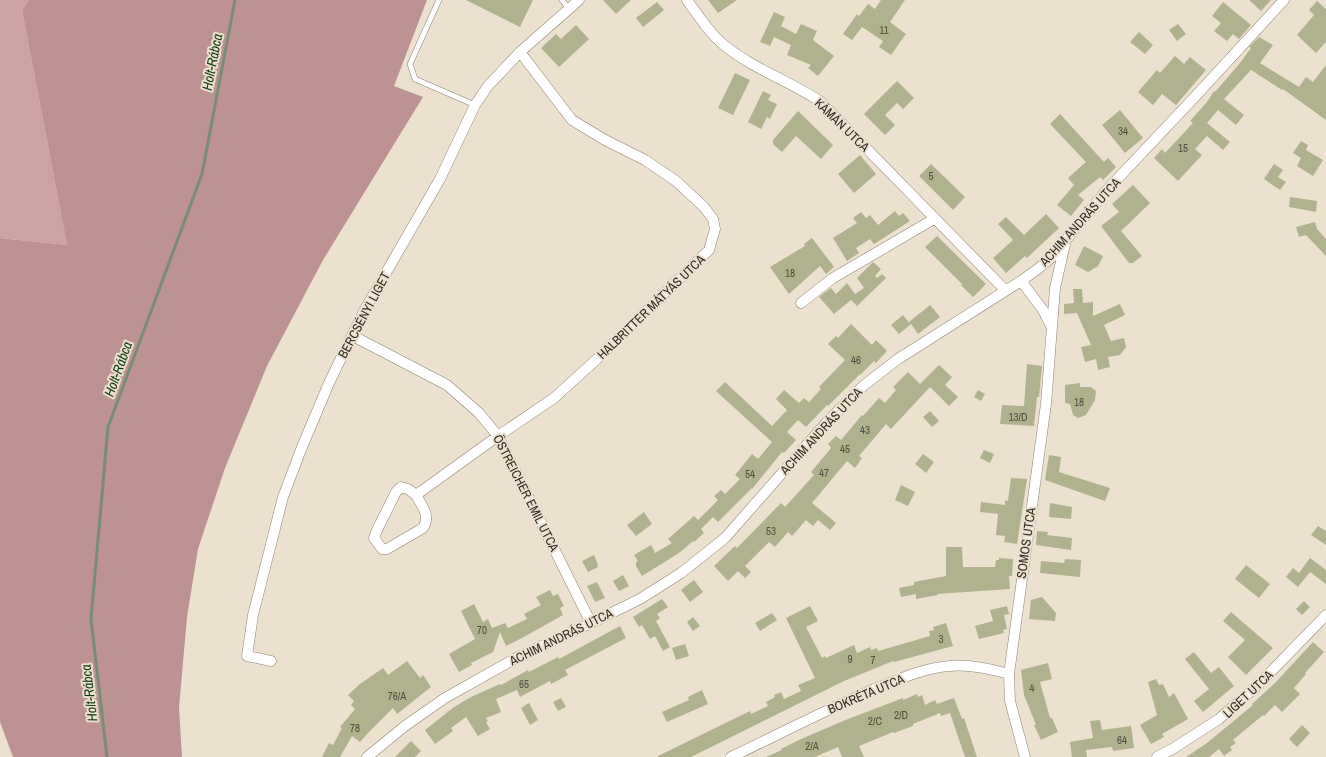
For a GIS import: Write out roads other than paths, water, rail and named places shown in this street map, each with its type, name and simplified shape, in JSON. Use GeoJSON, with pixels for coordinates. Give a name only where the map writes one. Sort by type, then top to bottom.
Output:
{"type":"FeatureCollection","features":[{"type":"Feature","properties":{"kind":"street","name":"BERCSÉNYI LIGET"},"geometry":{"type":"LineString","coordinates":[[271,661],[247,656],[253,615],[283,497],[329,383],[364,311],[440,179],[475,105],[488,86],[520,52],[579,0]]}},
{"type":"Feature","properties":{"kind":"street","name":"KÁMÁN UTCA"},"geometry":{"type":"LineString","coordinates":[[687,0],[723,45],[749,63],[806,92],[821,102],[1005,290]]}},
{"type":"Feature","properties":{"kind":"street","name":"ACHIM ANDRÁS UTCA"},"geometry":{"type":"LineString","coordinates":[[367,757],[405,726],[445,698],[518,657],[640,599],[681,573],[725,538],[826,423],[863,386],[898,359],[1021,281],[1044,264],[1065,242],[1106,191],[1284,0]]}},
{"type":"Feature","properties":{"kind":"street","name":"HALBRITTER MÁTYÁS UTCA"},"geometry":{"type":"LineString","coordinates":[[416,495],[554,398],[597,360],[709,250],[715,229],[712,219],[704,207],[676,181],[645,160],[605,140],[572,120],[520,52]]}},
{"type":"Feature","properties":{"kind":"street"},"geometry":{"type":"LineString","coordinates":[[801,303],[833,278],[934,219]]}},
{"type":"Feature","properties":{"kind":"street","name":"SOMOS UTCA"},"geometry":{"type":"LineString","coordinates":[[1025,757],[1010,701],[1009,674],[1046,404],[1055,288],[1065,242]]}},
{"type":"Feature","properties":{"kind":"street"},"geometry":{"type":"LineString","coordinates":[[1021,281],[1043,310],[1052,327]]}},
{"type":"Feature","properties":{"kind":"street","name":"ÖSTREICHER EMIL UTCA"},"geometry":{"type":"LineString","coordinates":[[352,336],[447,385],[479,413],[498,436],[592,623]]}},
{"type":"Feature","properties":{"kind":"street"},"geometry":{"type":"LineString","coordinates":[[401,487],[408,489],[416,495],[426,513],[426,522],[423,528],[382,549],[374,538],[396,492],[401,487]]}},
{"type":"Feature","properties":{"kind":"street","name":"LIGET UTCA"},"geometry":{"type":"LineString","coordinates":[[1157,757],[1174,748],[1219,719],[1323,626],[1326,615]]}},
{"type":"Feature","properties":{"kind":"street","name":"BOKRÉTA UTCA"},"geometry":{"type":"LineString","coordinates":[[731,757],[856,697],[895,680],[932,668],[965,666],[986,668],[1009,674]]}},
{"type":"Feature","properties":{"kind":"lane"},"geometry":{"type":"LineString","coordinates":[[439,0],[410,64],[415,79],[475,105]]}},
{"type":"Feature","properties":{"kind":"lane"},"geometry":{"type":"LineString","coordinates":[[562,0],[568,9]]}},
{"type":"Feature","properties":{"kind":"waterway","name":"Holt-Rábca"},"geometry":{"type":"LineString","coordinates":[[107,757],[91,619],[108,427],[202,174],[235,0]]}}]}
